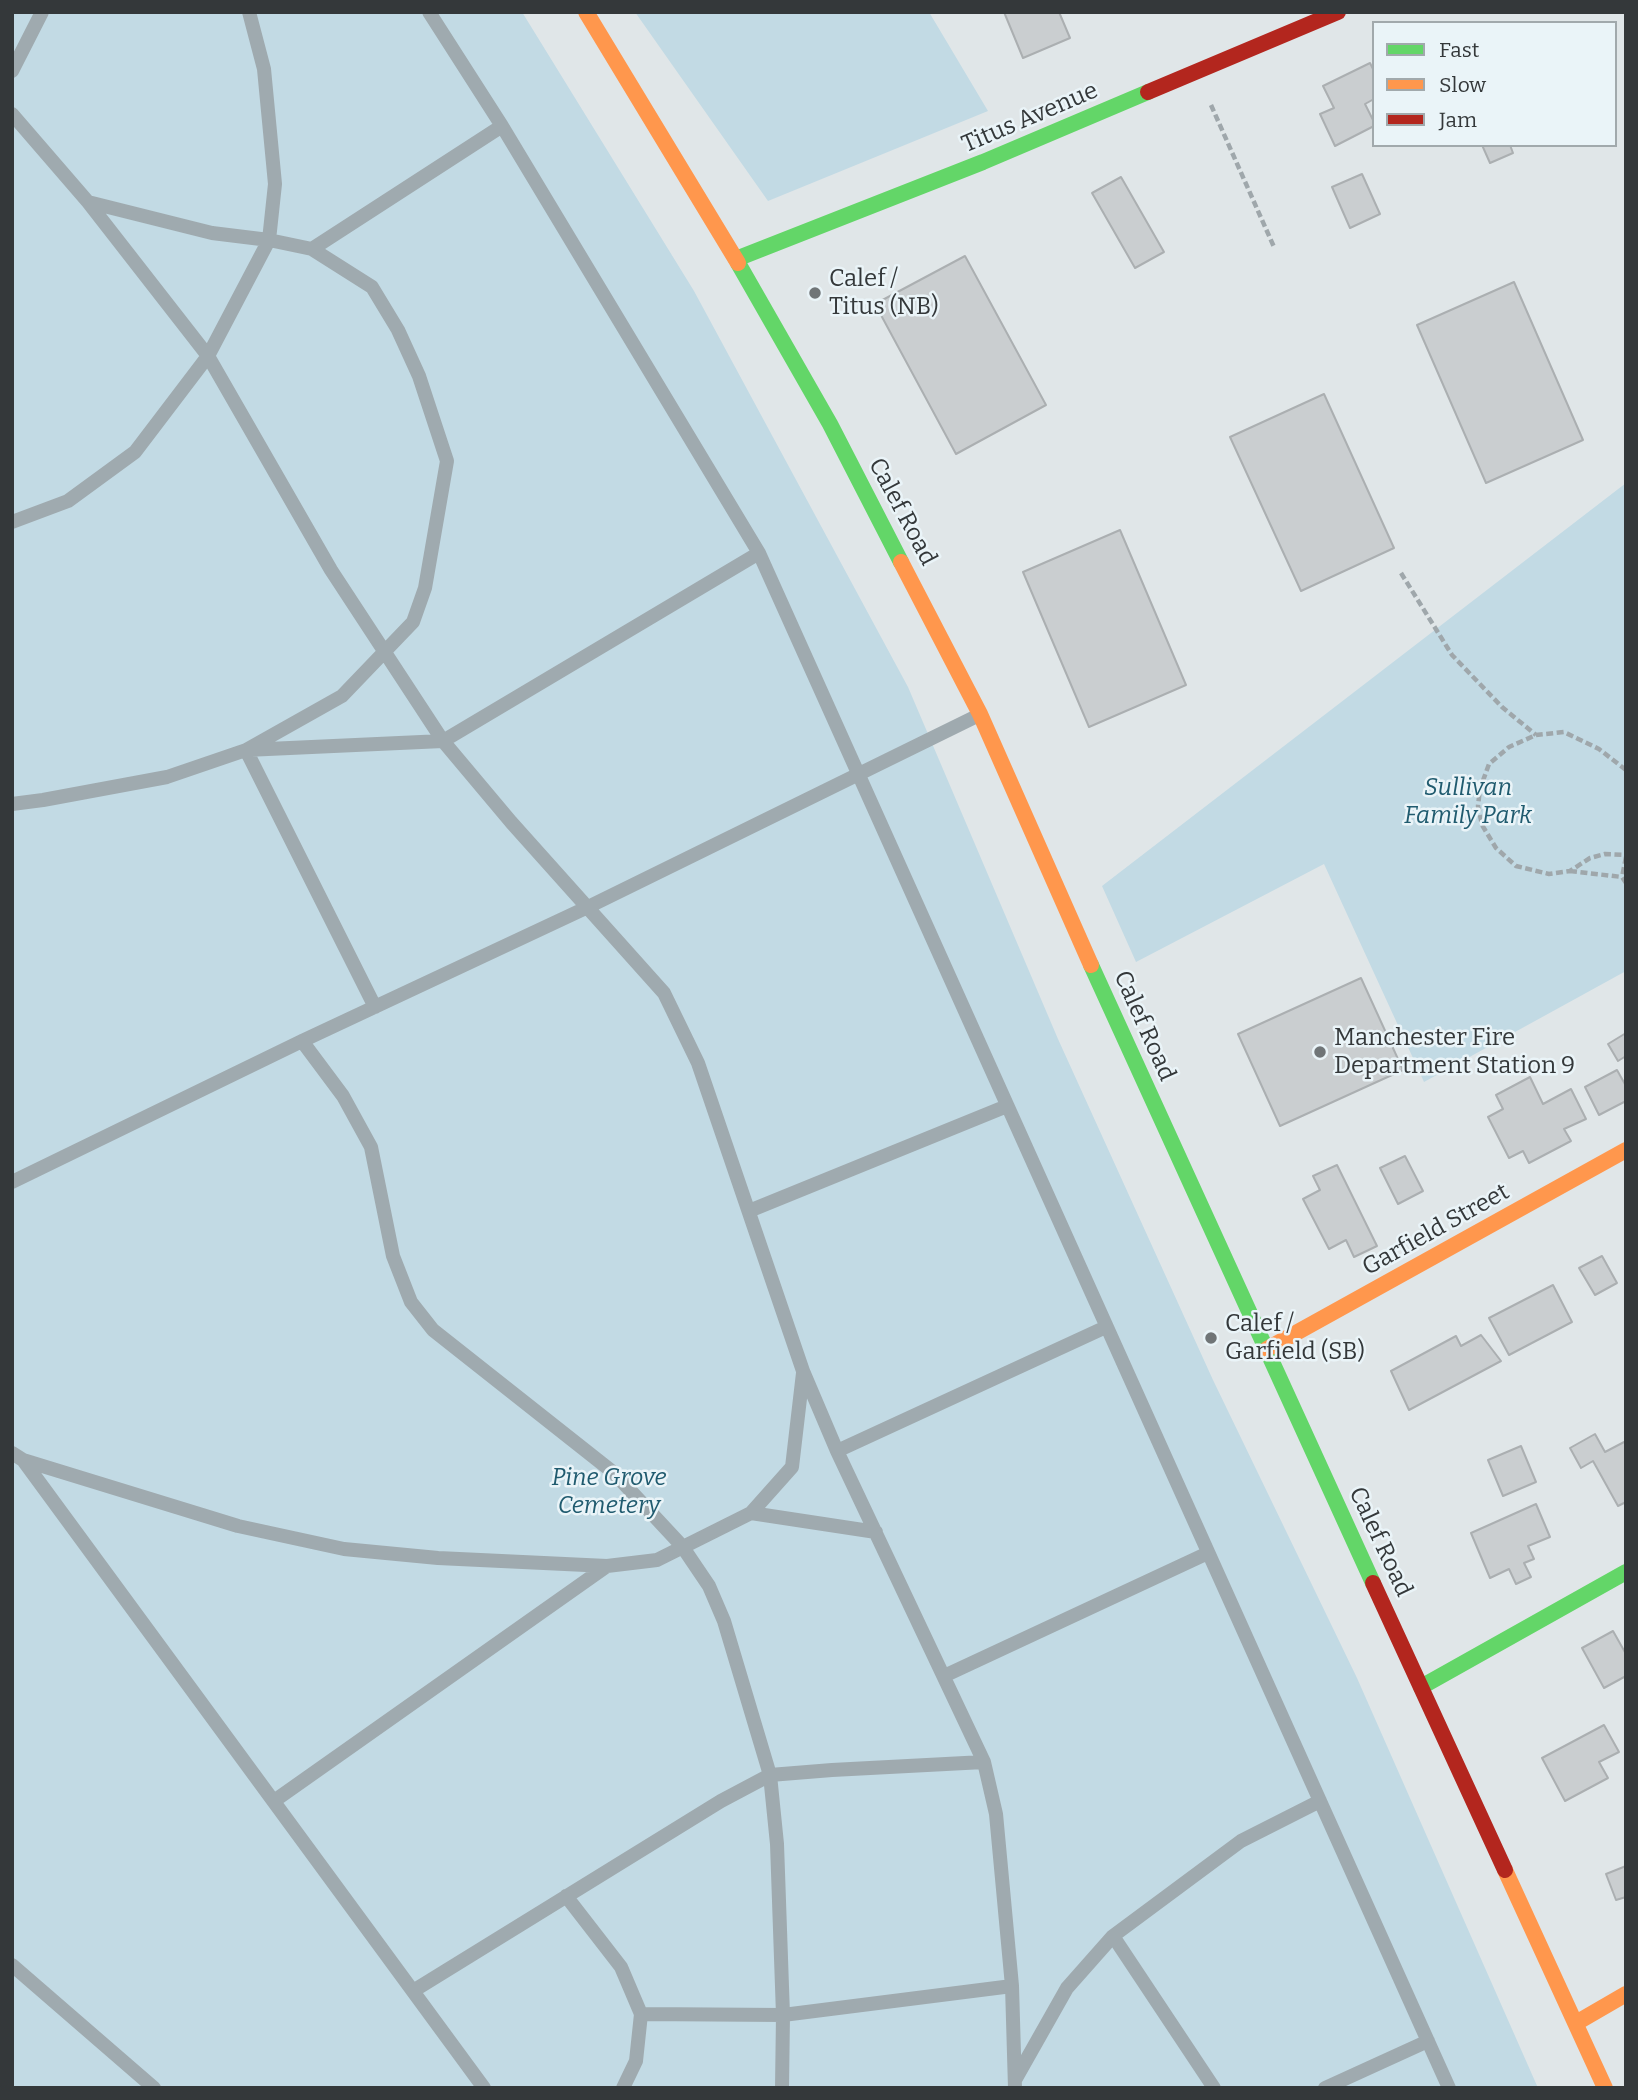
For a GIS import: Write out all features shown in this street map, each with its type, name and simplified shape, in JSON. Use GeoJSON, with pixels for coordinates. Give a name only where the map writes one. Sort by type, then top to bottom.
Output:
{"type":"FeatureCollection","features":[{"type":"Feature","properties":{"kind":"main road","name":"Calef Road"},"geometry":{"type":"LineString","coordinates":[[586,12],[736,259],[837,436],[980,714],[1122,1035],[1605,2088]]}},
{"type":"Feature","properties":{"kind":"main road","name":"Titus Avenue"},"geometry":{"type":"LineString","coordinates":[[736,259],[983,162],[1338,12]]}},
{"type":"Feature","properties":{"kind":"main road","name":"Garfield Street"},"geometry":{"type":"LineString","coordinates":[[1268,1349],[1626,1150]]}},
{"type":"Feature","properties":{"kind":"main road"},"geometry":{"type":"LineString","coordinates":[[1421,1687],[1626,1572]]}},
{"type":"Feature","properties":{"kind":"main road"},"geometry":{"type":"LineString","coordinates":[[1576,2023],[1626,1994]]}},
{"type":"Feature","properties":{"kind":"lane"},"geometry":{"type":"LineString","coordinates":[[12,71],[42,12]]}},
{"type":"Feature","properties":{"kind":"lane"},"geometry":{"type":"LineString","coordinates":[[12,522],[68,501],[135,452],[208,356],[269,240],[275,184],[264,69],[249,12]]}},
{"type":"Feature","properties":{"kind":"lane"},"geometry":{"type":"LineString","coordinates":[[429,12],[502,126],[759,553],[1449,2088]]}},
{"type":"Feature","properties":{"kind":"lane"},"geometry":{"type":"LineString","coordinates":[[12,114],[88,202],[208,356],[331,570],[443,741],[511,822],[664,993],[698,1063],[803,1371],[837,1451],[984,1762],[996,1814],[1012,1986],[1013,2086]]}},
{"type":"Feature","properties":{"kind":"lane"},"geometry":{"type":"LineString","coordinates":[[312,249],[502,126]]}},
{"type":"Feature","properties":{"kind":"lane"},"geometry":{"type":"LineString","coordinates":[[12,804],[167,777],[246,750],[342,696],[413,622],[425,589],[447,461],[419,376],[398,330],[372,287],[312,249],[212,233],[88,202]]}},
{"type":"Feature","properties":{"kind":"lane"},"geometry":{"type":"LineString","coordinates":[[246,750],[443,741],[759,553]]}},
{"type":"Feature","properties":{"kind":"lane"},"geometry":{"type":"LineString","coordinates":[[12,1182],[302,1041],[588,907],[980,714]]}},
{"type":"Feature","properties":{"kind":"lane"},"geometry":{"type":"LineString","coordinates":[[246,750],[375,1007]]}},
{"type":"Feature","properties":{"kind":"lane"},"geometry":{"type":"LineString","coordinates":[[302,1041],[343,1096],[371,1147],[393,1256],[411,1302],[433,1330],[614,1472],[682,1546],[709,1586],[724,1621],[769,1775],[777,1844],[783,2015],[782,2088]]}},
{"type":"Feature","properties":{"kind":"lane"},"geometry":{"type":"LineString","coordinates":[[749,1211],[1007,1106]]}},
{"type":"Feature","properties":{"kind":"lane"},"geometry":{"type":"LineString","coordinates":[[837,1451],[1106,1327]]}},
{"type":"Feature","properties":{"kind":"lane"},"geometry":{"type":"LineString","coordinates":[[18,1456],[238,1526],[344,1549],[438,1558],[607,1566],[657,1560],[751,1513],[792,1467],[803,1371]]}},
{"type":"Feature","properties":{"kind":"lane"},"geometry":{"type":"LineString","coordinates":[[18,1456],[484,2088]]}},
{"type":"Feature","properties":{"kind":"lane"},"geometry":{"type":"LineString","coordinates":[[751,1513],[876,1532]]}},
{"type":"Feature","properties":{"kind":"lane"},"geometry":{"type":"LineString","coordinates":[[944,1676],[1208,1553]]}},
{"type":"Feature","properties":{"kind":"lane"},"geometry":{"type":"LineString","coordinates":[[274,1801],[607,1566]]}},
{"type":"Feature","properties":{"kind":"lane"},"geometry":{"type":"LineString","coordinates":[[413,1991],[721,1801],[769,1775],[832,1769],[984,1762]]}},
{"type":"Feature","properties":{"kind":"lane"},"geometry":{"type":"LineString","coordinates":[[1013,2086],[1067,1988],[1113,1936],[1241,1841],[1320,1801]]}},
{"type":"Feature","properties":{"kind":"lane"},"geometry":{"type":"LineString","coordinates":[[566,1896],[621,1967],[641,2014],[636,2061],[624,2088]]}},
{"type":"Feature","properties":{"kind":"lane"},"geometry":{"type":"LineString","coordinates":[[1113,1936],[1214,2088]]}},
{"type":"Feature","properties":{"kind":"lane"},"geometry":{"type":"LineString","coordinates":[[12,1965],[154,2088]]}},
{"type":"Feature","properties":{"kind":"lane"},"geometry":{"type":"LineString","coordinates":[[641,2014],[783,2015],[1012,1986]]}},
{"type":"Feature","properties":{"kind":"lane"},"geometry":{"type":"LineString","coordinates":[[1325,2088],[1428,2042]]}},
{"type":"Feature","properties":{"kind":"path"},"geometry":{"type":"LineString","coordinates":[[1196,72],[1274,247]]}},
{"type":"Feature","properties":{"kind":"path"},"geometry":{"type":"LineString","coordinates":[[1401,573],[1452,655],[1502,707],[1536,735]]}},
{"type":"Feature","properties":{"kind":"path"},"geometry":{"type":"LineString","coordinates":[[1622,877],[1570,871],[1549,874],[1516,866],[1496,848],[1482,825],[1478,806],[1480,789],[1489,764],[1509,747],[1536,735],[1564,732],[1599,749],[1626,770]]}},
{"type":"Feature","properties":{"kind":"path"},"geometry":{"type":"LineString","coordinates":[[1570,871],[1590,858],[1605,854],[1626,856],[1622,877],[1626,883]]}},
{"type":"Feature","properties":{"kind":"green space","name":"Pine Grove Cemetery"},"geometry":{"type":"Polygon","coordinates":[[[12,12],[522,12],[694,291],[908,687],[1058,1039],[1213,1380],[1357,1678],[1538,2088],[12,2088],[12,12]]]}},
{"type":"Feature","properties":{"kind":"green space"},"geometry":{"type":"Polygon","coordinates":[[[635,12],[929,12],[988,111],[768,201],[635,12]]]}},
{"type":"Feature","properties":{"kind":"green space","name":"Sullivan Family Park"},"geometry":{"type":"Polygon","coordinates":[[[1626,483],[1626,971],[1424,1082],[1324,864],[1136,962],[1102,886],[1626,483]]]}},
{"type":"Feature","properties":{"kind":"building"},"geometry":{"type":"Polygon","coordinates":[[[1004,12],[1059,12],[1070,38],[1023,58],[1004,12]]]}},
{"type":"Feature","properties":{"kind":"building"},"geometry":{"type":"Polygon","coordinates":[[[1370,63],[1372,100],[1365,104],[1372,118],[1372,127],[1335,146],[1320,114],[1334,108],[1323,86],[1370,63]]]}},
{"type":"Feature","properties":{"kind":"building"},"geometry":{"type":"Polygon","coordinates":[[[1483,147],[1511,147],[1513,153],[1490,163],[1483,147]]]}},
{"type":"Feature","properties":{"kind":"building"},"geometry":{"type":"Polygon","coordinates":[[[1362,174],[1380,214],[1350,228],[1332,187],[1362,174]]]}},
{"type":"Feature","properties":{"kind":"building"},"geometry":{"type":"Polygon","coordinates":[[[1121,177],[1164,252],[1135,268],[1092,193],[1121,177]]]}},
{"type":"Feature","properties":{"kind":"building"},"geometry":{"type":"Polygon","coordinates":[[[965,256],[1046,405],[956,454],[875,304],[965,256]]]}},
{"type":"Feature","properties":{"kind":"building"},"geometry":{"type":"Polygon","coordinates":[[[1514,282],[1583,440],[1486,483],[1417,325],[1514,282]]]}},
{"type":"Feature","properties":{"kind":"building"},"geometry":{"type":"Polygon","coordinates":[[[1324,394],[1394,548],[1301,591],[1230,437],[1324,394]]]}},
{"type":"Feature","properties":{"kind":"building"},"geometry":{"type":"Polygon","coordinates":[[[1120,530],[1186,685],[1089,727],[1023,572],[1120,530]]]}},
{"type":"Feature","properties":{"kind":"building","name":"Manchester Fire Department Station 9"},"geometry":{"type":"Polygon","coordinates":[[[1361,978],[1403,1070],[1280,1126],[1238,1034],[1361,978]]]}},
{"type":"Feature","properties":{"kind":"building"},"geometry":{"type":"Polygon","coordinates":[[[1626,1033],[1626,1056],[1618,1061],[1608,1044],[1626,1033]]]}},
{"type":"Feature","properties":{"kind":"building"},"geometry":{"type":"Polygon","coordinates":[[[1617,1070],[1626,1086],[1626,1101],[1599,1115],[1585,1087],[1617,1070]]]}},
{"type":"Feature","properties":{"kind":"building"},"geometry":{"type":"Polygon","coordinates":[[[1530,1077],[1543,1104],[1571,1089],[1586,1119],[1564,1129],[1571,1141],[1529,1163],[1523,1151],[1509,1158],[1488,1117],[1503,1109],[1496,1095],[1530,1077]]]}},
{"type":"Feature","properties":{"kind":"building"},"geometry":{"type":"Polygon","coordinates":[[[1405,1156],[1423,1191],[1398,1204],[1380,1168],[1405,1156]]]}},
{"type":"Feature","properties":{"kind":"building"},"geometry":{"type":"Polygon","coordinates":[[[1337,1165],[1377,1246],[1354,1257],[1346,1240],[1329,1249],[1303,1199],[1320,1190],[1313,1176],[1337,1165]]]}},
{"type":"Feature","properties":{"kind":"building"},"geometry":{"type":"Polygon","coordinates":[[[1602,1256],[1617,1283],[1595,1295],[1579,1268],[1602,1256]]]}},
{"type":"Feature","properties":{"kind":"building"},"geometry":{"type":"Polygon","coordinates":[[[1553,1285],[1572,1322],[1509,1355],[1489,1318],[1553,1285]]]}},
{"type":"Feature","properties":{"kind":"building"},"geometry":{"type":"Polygon","coordinates":[[[1481,1335],[1501,1361],[1409,1410],[1391,1371],[1456,1336],[1461,1346],[1481,1335]]]}},
{"type":"Feature","properties":{"kind":"building"},"geometry":{"type":"Polygon","coordinates":[[[1595,1434],[1605,1452],[1626,1441],[1626,1502],[1618,1506],[1593,1461],[1581,1468],[1570,1448],[1595,1434]]]}},
{"type":"Feature","properties":{"kind":"building"},"geometry":{"type":"Polygon","coordinates":[[[1521,1446],[1536,1482],[1503,1496],[1488,1460],[1521,1446]]]}},
{"type":"Feature","properties":{"kind":"building"},"geometry":{"type":"Polygon","coordinates":[[[1536,1504],[1550,1537],[1528,1546],[1534,1559],[1524,1563],[1531,1577],[1516,1584],[1509,1569],[1490,1578],[1471,1533],[1536,1504]]]}},
{"type":"Feature","properties":{"kind":"building"},"geometry":{"type":"Polygon","coordinates":[[[1613,1631],[1626,1654],[1626,1676],[1604,1688],[1582,1648],[1613,1631]]]}},
{"type":"Feature","properties":{"kind":"building"},"geometry":{"type":"Polygon","coordinates":[[[1604,1725],[1619,1752],[1599,1762],[1608,1778],[1565,1801],[1542,1758],[1604,1725]]]}},
{"type":"Feature","properties":{"kind":"building"},"geometry":{"type":"Polygon","coordinates":[[[1626,1866],[1626,1897],[1616,1900],[1606,1874],[1626,1866]]]}},
{"type":"Feature","properties":{"kind":"traffic: fast"},"geometry":{"type":"LineString","coordinates":[[736,259],[983,162],[1148,92]]}},
{"type":"Feature","properties":{"kind":"traffic: fast"},"geometry":{"type":"LineString","coordinates":[[738,263],[830,424],[901,562]]}},
{"type":"Feature","properties":{"kind":"traffic: fast"},"geometry":{"type":"LineString","coordinates":[[1091,965],[1373,1583]]}},
{"type":"Feature","properties":{"kind":"traffic: fast"},"geometry":{"type":"LineString","coordinates":[[1421,1687],[1626,1572]]}},
{"type":"Feature","properties":{"kind":"traffic: slow"},"geometry":{"type":"LineString","coordinates":[[586,12],[738,263]]}},
{"type":"Feature","properties":{"kind":"traffic: slow"},"geometry":{"type":"LineString","coordinates":[[901,562],[980,714],[1091,965]]}},
{"type":"Feature","properties":{"kind":"traffic: slow"},"geometry":{"type":"LineString","coordinates":[[1267,1349],[1626,1150]]}},
{"type":"Feature","properties":{"kind":"traffic: slow"},"geometry":{"type":"LineString","coordinates":[[1505,1870],[1605,2088]]}},
{"type":"Feature","properties":{"kind":"traffic: slow"},"geometry":{"type":"LineString","coordinates":[[1576,2023],[1626,1994]]}},
{"type":"Feature","properties":{"kind":"traffic: jam"},"geometry":{"type":"LineString","coordinates":[[1148,92],[1338,12]]}},
{"type":"Feature","properties":{"kind":"traffic: jam"},"geometry":{"type":"LineString","coordinates":[[1373,1583],[1505,1870]]}},
{"type":"Feature","properties":{"kind":"place","name":"Calef / Titus (NB)"},"geometry":{"type":"Point","coordinates":[815,293]}},
{"type":"Feature","properties":{"kind":"place","name":"Manchester Fire Department Station 9"},"geometry":{"type":"Point","coordinates":[1320,1052]}},
{"type":"Feature","properties":{"kind":"place","name":"Calef / Garfield (SB)"},"geometry":{"type":"Point","coordinates":[1211,1338]}}]}
